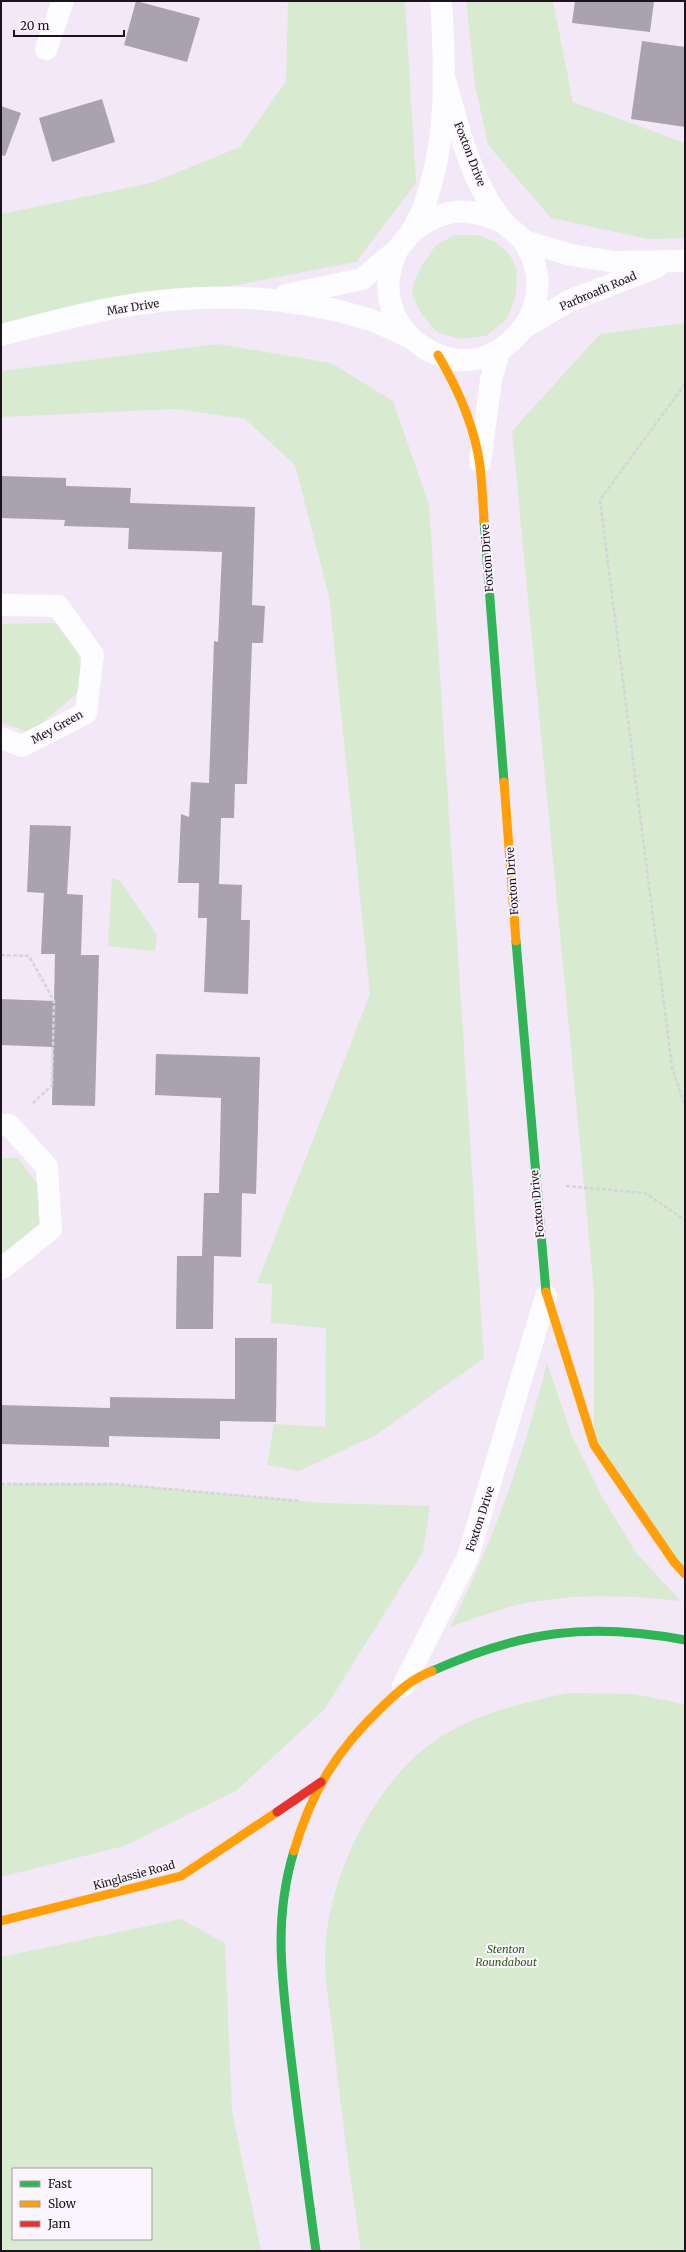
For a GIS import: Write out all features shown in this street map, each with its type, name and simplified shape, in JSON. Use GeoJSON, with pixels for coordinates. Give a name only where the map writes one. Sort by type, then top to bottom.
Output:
{"type":"FeatureCollection","features":[{"type":"Feature","properties":{"kind":"street"},"geometry":{"type":"LineString","coordinates":[[46,49],[63,1]]}},
{"type":"Feature","properties":{"kind":"street","name":"Foxton Drive"},"geometry":{"type":"LineString","coordinates":[[441,1],[446,80],[440,141],[428,194],[413,230],[398,249],[390,271],[389,295],[396,318],[409,338],[428,351],[438,355],[451,359],[474,360],[499,351],[519,336],[533,314],[538,289],[535,263],[524,241],[505,223],[481,187],[462,139],[446,80]]}},
{"type":"Feature","properties":{"kind":"street","name":"Foxton Drive"},"geometry":{"type":"LineString","coordinates":[[413,230],[433,217],[456,211],[482,213],[505,223]]}},
{"type":"Feature","properties":{"kind":"street","name":"Parbroath Road"},"geometry":{"type":"LineString","coordinates":[[524,241],[571,256],[615,262],[679,261]]}},
{"type":"Feature","properties":{"kind":"street","name":"Mar Drive"},"geometry":{"type":"LineString","coordinates":[[267,299],[323,289],[362,279],[398,249]]}},
{"type":"Feature","properties":{"kind":"street","name":"Parbroath Road"},"geometry":{"type":"LineString","coordinates":[[525,327],[569,301],[679,261]]}},
{"type":"Feature","properties":{"kind":"street","name":"Mar Drive"},"geometry":{"type":"LineString","coordinates":[[1,334],[136,304],[220,297],[267,299],[324,307],[361,317],[409,338]]}},
{"type":"Feature","properties":{"kind":"street","name":"Foxton Drive"},"geometry":{"type":"LineString","coordinates":[[480,465],[491,380],[499,351]]}},
{"type":"Feature","properties":{"kind":"street","name":"Foxton Drive"},"geometry":{"type":"LineString","coordinates":[[438,355],[455,383],[467,414],[480,465],[535,1183],[546,1296],[594,1445],[674,1562],[685,1574]]}},
{"type":"Feature","properties":{"kind":"street","name":"Mey Green"},"geometry":{"type":"LineString","coordinates":[[1,605],[58,606],[93,655],[86,713],[22,746],[1,738]]}},
{"type":"Feature","properties":{"kind":"street"},"geometry":{"type":"LineString","coordinates":[[1,1269],[51,1229],[47,1167],[5,1125]]}},
{"type":"Feature","properties":{"kind":"street","name":"Foxton Drive"},"geometry":{"type":"LineString","coordinates":[[403,1686],[468,1557],[546,1296]]}},
{"type":"Feature","properties":{"kind":"street"},"geometry":{"type":"LineString","coordinates":[[316,2251],[301,2147],[279,1941],[282,1901],[293,1852],[321,1782],[343,1748],[371,1716],[403,1686],[438,1668],[480,1650],[520,1638],[560,1630],[634,1631],[685,1640]]}},
{"type":"Feature","properties":{"kind":"street","name":"Kinglassie Road"},"geometry":{"type":"LineString","coordinates":[[1,1921],[181,1876],[321,1782]]}},
{"type":"Feature","properties":{"kind":"path"},"geometry":{"type":"LineString","coordinates":[[685,384],[600,500],[672,1067],[685,1108]]}},
{"type":"Feature","properties":{"kind":"path"},"geometry":{"type":"LineString","coordinates":[[1,955],[29,956],[54,1001],[52,1085],[5,1125]]}},
{"type":"Feature","properties":{"kind":"path"},"geometry":{"type":"LineString","coordinates":[[535,1183],[645,1193],[685,1220]]}},
{"type":"Feature","properties":{"kind":"path"},"geometry":{"type":"LineString","coordinates":[[1,1484],[114,1484],[300,1501]]}},
{"type":"Feature","properties":{"kind":"green space"},"geometry":{"type":"Polygon","coordinates":[[[288,1],[405,1],[416,183],[356,262],[137,304],[1,335],[1,214],[151,183],[240,147],[286,81],[288,1]]]}},
{"type":"Feature","properties":{"kind":"green space"},"geometry":{"type":"Polygon","coordinates":[[[466,1],[553,1],[573,102],[685,143],[685,238],[648,239],[551,218],[488,145],[475,84],[466,1]]]}},
{"type":"Feature","properties":{"kind":"green space"},"geometry":{"type":"Polygon","coordinates":[[[455,235],[479,235],[497,243],[510,255],[517,270],[516,295],[507,319],[486,336],[460,339],[437,332],[422,315],[412,295],[414,282],[422,265],[436,245],[455,235]]]}},
{"type":"Feature","properties":{"kind":"green space"},"geometry":{"type":"Polygon","coordinates":[[[685,323],[685,1574],[594,1445],[594,1291],[512,431],[600,334],[685,323]]]}},
{"type":"Feature","properties":{"kind":"green space"},"geometry":{"type":"Polygon","coordinates":[[[218,344],[331,363],[393,401],[429,505],[484,1358],[376,1435],[299,1471],[267,1465],[274,1424],[325,1427],[326,1328],[271,1323],[272,1284],[257,1283],[370,994],[329,596],[295,465],[245,419],[176,409],[1,417],[1,371],[218,344]]]}},
{"type":"Feature","properties":{"kind":"green space"},"geometry":{"type":"Polygon","coordinates":[[[56,623],[79,654],[82,689],[30,733],[1,722],[1,624],[56,623]]]}},
{"type":"Feature","properties":{"kind":"green space"},"geometry":{"type":"Polygon","coordinates":[[[112,878],[120,881],[157,935],[155,951],[108,946],[112,878]]]}},
{"type":"Feature","properties":{"kind":"green space"},"geometry":{"type":"Polygon","coordinates":[[[1,1158],[18,1158],[41,1189],[44,1225],[1,1260],[1,1158]]]}},
{"type":"Feature","properties":{"kind":"green space"},"geometry":{"type":"Polygon","coordinates":[[[547,1363],[572,1436],[601,1495],[637,1554],[681,1601],[619,1596],[558,1598],[517,1605],[491,1612],[450,1627],[466,1595],[494,1531],[518,1464],[547,1363]]]}},
{"type":"Feature","properties":{"kind":"green space"},"geometry":{"type":"Polygon","coordinates":[[[1,1484],[114,1484],[324,1503],[430,1506],[423,1552],[324,1710],[236,1791],[124,1846],[1,1877],[1,1484]]]}},
{"type":"Feature","properties":{"kind":"green space","name":"Stenton Roundabout"},"geometry":{"type":"Polygon","coordinates":[[[569,1693],[633,1694],[685,1704],[685,2251],[361,2251],[346,2148],[327,1993],[325,1962],[327,1933],[333,1902],[342,1871],[355,1840],[371,1811],[389,1785],[410,1761],[433,1742],[464,1724],[480,1717],[516,1705],[569,1693]]]}},
{"type":"Feature","properties":{"kind":"green space"},"geometry":{"type":"Polygon","coordinates":[[[181,1919],[225,1943],[232,2111],[261,2251],[1,2251],[1,1957],[181,1919]]]}},
{"type":"Feature","properties":{"kind":"building"},"geometry":{"type":"Polygon","coordinates":[[[136,1],[200,18],[187,62],[124,45],[136,1]]]}},
{"type":"Feature","properties":{"kind":"building"},"geometry":{"type":"Polygon","coordinates":[[[575,1],[654,1],[650,32],[572,23],[575,1]]]}},
{"type":"Feature","properties":{"kind":"building"},"geometry":{"type":"Polygon","coordinates":[[[642,41],[685,47],[685,127],[631,119],[642,41]]]}},
{"type":"Feature","properties":{"kind":"building"},"geometry":{"type":"Polygon","coordinates":[[[102,99],[115,142],[52,162],[39,118],[102,99]]]}},
{"type":"Feature","properties":{"kind":"building"},"geometry":{"type":"Polygon","coordinates":[[[1,106],[21,113],[5,156],[1,155],[1,106]]]}},
{"type":"Feature","properties":{"kind":"building"},"geometry":{"type":"Polygon","coordinates":[[[1,476],[66,478],[66,486],[131,488],[130,503],[255,507],[252,605],[265,606],[263,643],[252,643],[247,784],[235,784],[234,818],[221,818],[219,884],[242,885],[241,920],[250,920],[248,994],[204,992],[207,918],[198,918],[199,883],[178,883],[181,814],[189,817],[191,782],[209,783],[214,641],[218,642],[222,552],[128,549],[129,528],[64,526],[65,520],[1,518],[1,476]]]}},
{"type":"Feature","properties":{"kind":"building"},"geometry":{"type":"Polygon","coordinates":[[[30,825],[71,826],[67,894],[83,895],[81,955],[99,955],[95,1106],[52,1105],[53,1047],[1,1045],[1,999],[54,1001],[55,954],[41,954],[44,893],[27,892],[30,825]]]}},
{"type":"Feature","properties":{"kind":"building"},"geometry":{"type":"Polygon","coordinates":[[[156,1054],[260,1057],[256,1194],[242,1193],[241,1257],[214,1256],[213,1329],[176,1329],[177,1256],[202,1256],[204,1193],[219,1193],[221,1098],[155,1095],[156,1054]]]}},
{"type":"Feature","properties":{"kind":"building"},"geometry":{"type":"Polygon","coordinates":[[[235,1338],[277,1338],[276,1422],[220,1421],[220,1439],[109,1436],[109,1447],[1,1444],[1,1405],[110,1408],[110,1397],[235,1399],[235,1338]]]}},
{"type":"Feature","properties":{"kind":"traffic: fast"},"geometry":{"type":"LineString","coordinates":[[484,521],[504,782]]}},
{"type":"Feature","properties":{"kind":"traffic: fast"},"geometry":{"type":"LineString","coordinates":[[516,941],[546,1292]]}},
{"type":"Feature","properties":{"kind":"traffic: fast"},"geometry":{"type":"LineString","coordinates":[[432,1671],[464,1657],[496,1647],[526,1639],[556,1634],[586,1631],[617,1632],[685,1640]]}},
{"type":"Feature","properties":{"kind":"traffic: fast"},"geometry":{"type":"LineString","coordinates":[[294,1851],[287,1878],[283,1903],[281,1954],[291,2058],[316,2251]]}},
{"type":"Feature","properties":{"kind":"traffic: slow"},"geometry":{"type":"LineString","coordinates":[[438,355],[465,409],[478,451],[484,521]]}},
{"type":"Feature","properties":{"kind":"traffic: slow"},"geometry":{"type":"LineString","coordinates":[[504,782],[516,941]]}},
{"type":"Feature","properties":{"kind":"traffic: slow"},"geometry":{"type":"LineString","coordinates":[[546,1292],[594,1445],[674,1562],[685,1574]]}},
{"type":"Feature","properties":{"kind":"traffic: slow"},"geometry":{"type":"LineString","coordinates":[[294,1851],[309,1809],[318,1790],[339,1755],[367,1722],[395,1695],[411,1682],[432,1671]]}},
{"type":"Feature","properties":{"kind":"traffic: slow"},"geometry":{"type":"LineString","coordinates":[[1,1921],[181,1876],[277,1812]]}},
{"type":"Feature","properties":{"kind":"traffic: jam"},"geometry":{"type":"LineString","coordinates":[[277,1812],[321,1782]]}}]}
